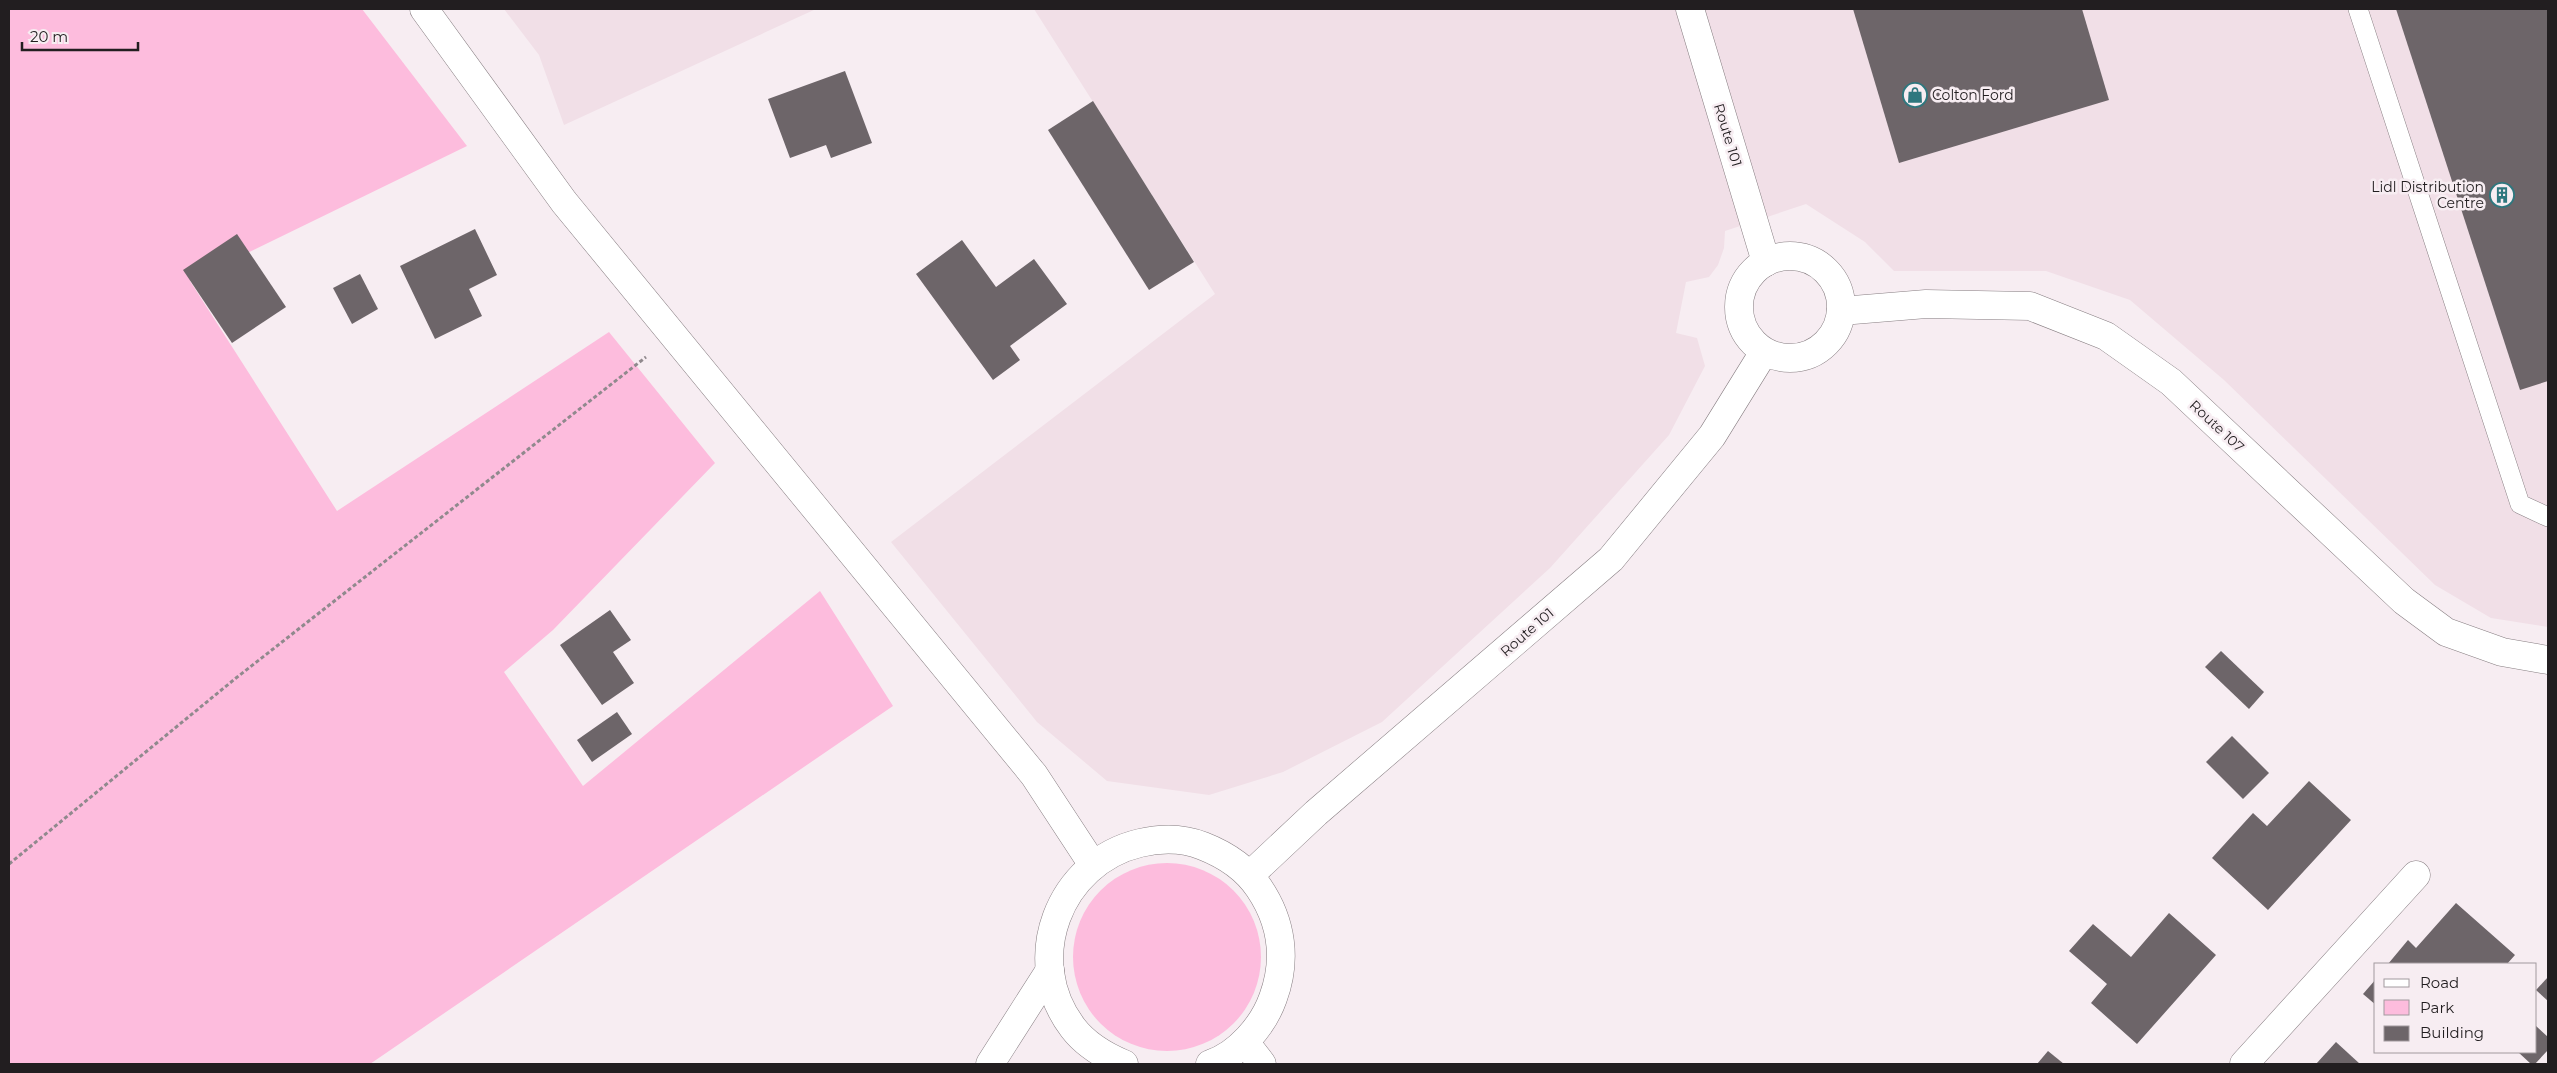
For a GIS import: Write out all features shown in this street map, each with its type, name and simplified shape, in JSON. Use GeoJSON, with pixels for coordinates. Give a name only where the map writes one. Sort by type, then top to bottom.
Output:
{"type":"FeatureCollection","features":[{"type":"Feature","properties":{"kind":"street"},"geometry":{"type":"LineString","coordinates":[[424,9],[564,202],[1034,775],[1092,865]]}},
{"type":"Feature","properties":{"kind":"street","name":"Route 101"},"geometry":{"type":"LineString","coordinates":[[1690,9],[1766,262]]}},
{"type":"Feature","properties":{"kind":"street"},"geometry":{"type":"LineString","coordinates":[[1796,256],[1811,260],[1824,269],[1834,281],[1840,296],[1841,311],[1837,328],[1828,343],[1813,353],[1798,359],[1780,358],[1764,352],[1752,342],[1743,329],[1738,314],[1739,298],[1744,284],[1753,271],[1766,262],[1780,257],[1796,256]]}},
{"type":"Feature","properties":{"kind":"street","name":"Route 107"},"geometry":{"type":"LineString","coordinates":[[1841,311],[1926,304],[2030,306],[2106,336],[2171,382],[2404,601],[2439,627],[2446,632],[2502,652],[2548,660]]}},
{"type":"Feature","properties":{"kind":"street","name":"Route 101"},"geometry":{"type":"LineString","coordinates":[[1250,875],[1316,813],[1612,559],[1712,436],[1764,352]]}},
{"type":"Feature","properties":{"kind":"street"},"geometry":{"type":"LineString","coordinates":[[1124,1064],[1101,1054],[1073,1028],[1055,996],[1048,960],[1053,924],[1068,891],[1092,865],[1122,847],[1156,839],[1191,842],[1223,854],[1250,875],[1271,906],[1282,941],[1281,978],[1268,1013],[1245,1042],[1210,1064]]}},
{"type":"Feature","properties":{"kind":"street"},"geometry":{"type":"LineString","coordinates":[[2244,1064],[2416,875]]}},
{"type":"Feature","properties":{"kind":"street"},"geometry":{"type":"LineString","coordinates":[[990,1064],[1050,970]]}},
{"type":"Feature","properties":{"kind":"street"},"geometry":{"type":"LineString","coordinates":[[1245,1042],[1262,1064]]}},
{"type":"Feature","properties":{"kind":"lane"},"geometry":{"type":"LineString","coordinates":[[2358,9],[2520,504],[2548,517]]}},
{"type":"Feature","properties":{"kind":"path"},"geometry":{"type":"LineString","coordinates":[[9,864],[236,678],[673,335]]}},
{"type":"Feature","properties":{"kind":"shaded area"},"geometry":{"type":"Polygon","coordinates":[[[504,9],[816,9],[564,125],[539,55],[504,9]]]}},
{"type":"Feature","properties":{"kind":"shaded area"},"geometry":{"type":"Polygon","coordinates":[[[1034,9],[2548,9],[2548,627],[2491,618],[2435,585],[2224,380],[2130,300],[2046,271],[1894,271],[1865,242],[1806,204],[1725,231],[1724,248],[1718,265],[1709,277],[1686,282],[1676,333],[1697,338],[1705,366],[1669,435],[1550,568],[1382,722],[1283,772],[1209,795],[1107,781],[1037,722],[891,542],[1215,294],[1034,9]]]}},
{"type":"Feature","properties":{"kind":"green space"},"geometry":{"type":"Polygon","coordinates":[[[9,9],[362,9],[467,146],[190,281],[337,511],[609,332],[715,463],[553,630],[504,672],[583,786],[820,591],[893,706],[370,1064],[9,1064],[9,9]]]}},
{"type":"Feature","properties":{"kind":"green space"},"geometry":{"type":"Polygon","coordinates":[[[1167,863],[1185,865],[1203,871],[1219,879],[1233,891],[1245,905],[1253,921],[1259,939],[1261,957],[1259,975],[1253,993],[1245,1009],[1233,1023],[1219,1035],[1203,1043],[1185,1049],[1167,1051],[1149,1049],[1131,1043],[1115,1035],[1101,1023],[1089,1009],[1081,993],[1075,975],[1073,957],[1075,939],[1081,921],[1089,905],[1101,891],[1115,879],[1131,871],[1149,865],[1167,863]]]}},
{"type":"Feature","properties":{"kind":"building"},"geometry":{"type":"Polygon","coordinates":[[[1853,9],[2082,9],[2109,100],[1899,163],[1853,9]]]}},
{"type":"Feature","properties":{"kind":"building","name":"Lidl Distribution Centre"},"geometry":{"type":"Polygon","coordinates":[[[2396,9],[2548,9],[2548,381],[2520,390],[2396,9]]]}},
{"type":"Feature","properties":{"kind":"building"},"geometry":{"type":"Polygon","coordinates":[[[845,71],[872,143],[831,158],[826,145],[790,158],[768,99],[845,71]]]}},
{"type":"Feature","properties":{"kind":"building"},"geometry":{"type":"Polygon","coordinates":[[[1093,101],[1194,262],[1149,290],[1048,130],[1093,101]]]}},
{"type":"Feature","properties":{"kind":"building"},"geometry":{"type":"Polygon","coordinates":[[[475,229],[497,275],[469,289],[482,316],[435,339],[400,266],[475,229]]]}},
{"type":"Feature","properties":{"kind":"building"},"geometry":{"type":"Polygon","coordinates":[[[237,234],[286,307],[232,343],[183,270],[237,234]]]}},
{"type":"Feature","properties":{"kind":"building"},"geometry":{"type":"Polygon","coordinates":[[[962,240],[996,287],[1034,259],[1067,304],[1010,346],[1020,360],[993,380],[916,274],[962,240]]]}},
{"type":"Feature","properties":{"kind":"building"},"geometry":{"type":"Polygon","coordinates":[[[360,274],[378,309],[352,324],[333,288],[360,274]]]}},
{"type":"Feature","properties":{"kind":"building"},"geometry":{"type":"Polygon","coordinates":[[[610,610],[631,640],[613,652],[634,683],[602,705],[560,645],[610,610]]]}},
{"type":"Feature","properties":{"kind":"building"},"geometry":{"type":"Polygon","coordinates":[[[2221,651],[2264,692],[2249,709],[2205,667],[2221,651]]]}},
{"type":"Feature","properties":{"kind":"building"},"geometry":{"type":"Polygon","coordinates":[[[617,712],[632,734],[592,762],[577,740],[617,712]]]}},
{"type":"Feature","properties":{"kind":"building"},"geometry":{"type":"Polygon","coordinates":[[[2232,736],[2269,773],[2243,799],[2206,762],[2232,736]]]}},
{"type":"Feature","properties":{"kind":"building"},"geometry":{"type":"Polygon","coordinates":[[[2309,781],[2351,820],[2268,910],[2212,858],[2253,813],[2267,826],[2309,781]]]}},
{"type":"Feature","properties":{"kind":"building"},"geometry":{"type":"Polygon","coordinates":[[[2456,903],[2515,955],[2508,963],[2389,963],[2408,940],[2416,948],[2456,903]]]}},
{"type":"Feature","properties":{"kind":"building"},"geometry":{"type":"Polygon","coordinates":[[[2169,913],[2216,955],[2137,1044],[2091,1003],[2107,984],[2069,951],[2093,924],[2131,957],[2169,913]]]}},
{"type":"Feature","properties":{"kind":"building"},"geometry":{"type":"Polygon","coordinates":[[[2548,977],[2548,1001],[2537,991],[2548,977]]]}},
{"type":"Feature","properties":{"kind":"building"},"geometry":{"type":"Polygon","coordinates":[[[2374,981],[2374,1003],[2363,994],[2374,981]]]}},
{"type":"Feature","properties":{"kind":"building"},"geometry":{"type":"Polygon","coordinates":[[[2537,1027],[2548,1037],[2548,1050],[2535,1064],[2531,1064],[2519,1053],[2537,1053],[2537,1027]]]}},
{"type":"Feature","properties":{"kind":"building"},"geometry":{"type":"Polygon","coordinates":[[[2336,1042],[2360,1064],[2316,1064],[2336,1042]]]}},
{"type":"Feature","properties":{"kind":"building"},"geometry":{"type":"Polygon","coordinates":[[[2048,1051],[2064,1064],[2037,1064],[2048,1051]]]}},
{"type":"Feature","properties":{"kind":"place","name":"Colton Ford"},"geometry":{"type":"Point","coordinates":[1915,95]}},
{"type":"Feature","properties":{"kind":"place","name":"Lidl Distribution Centre"},"geometry":{"type":"Point","coordinates":[2502,195]}}]}
